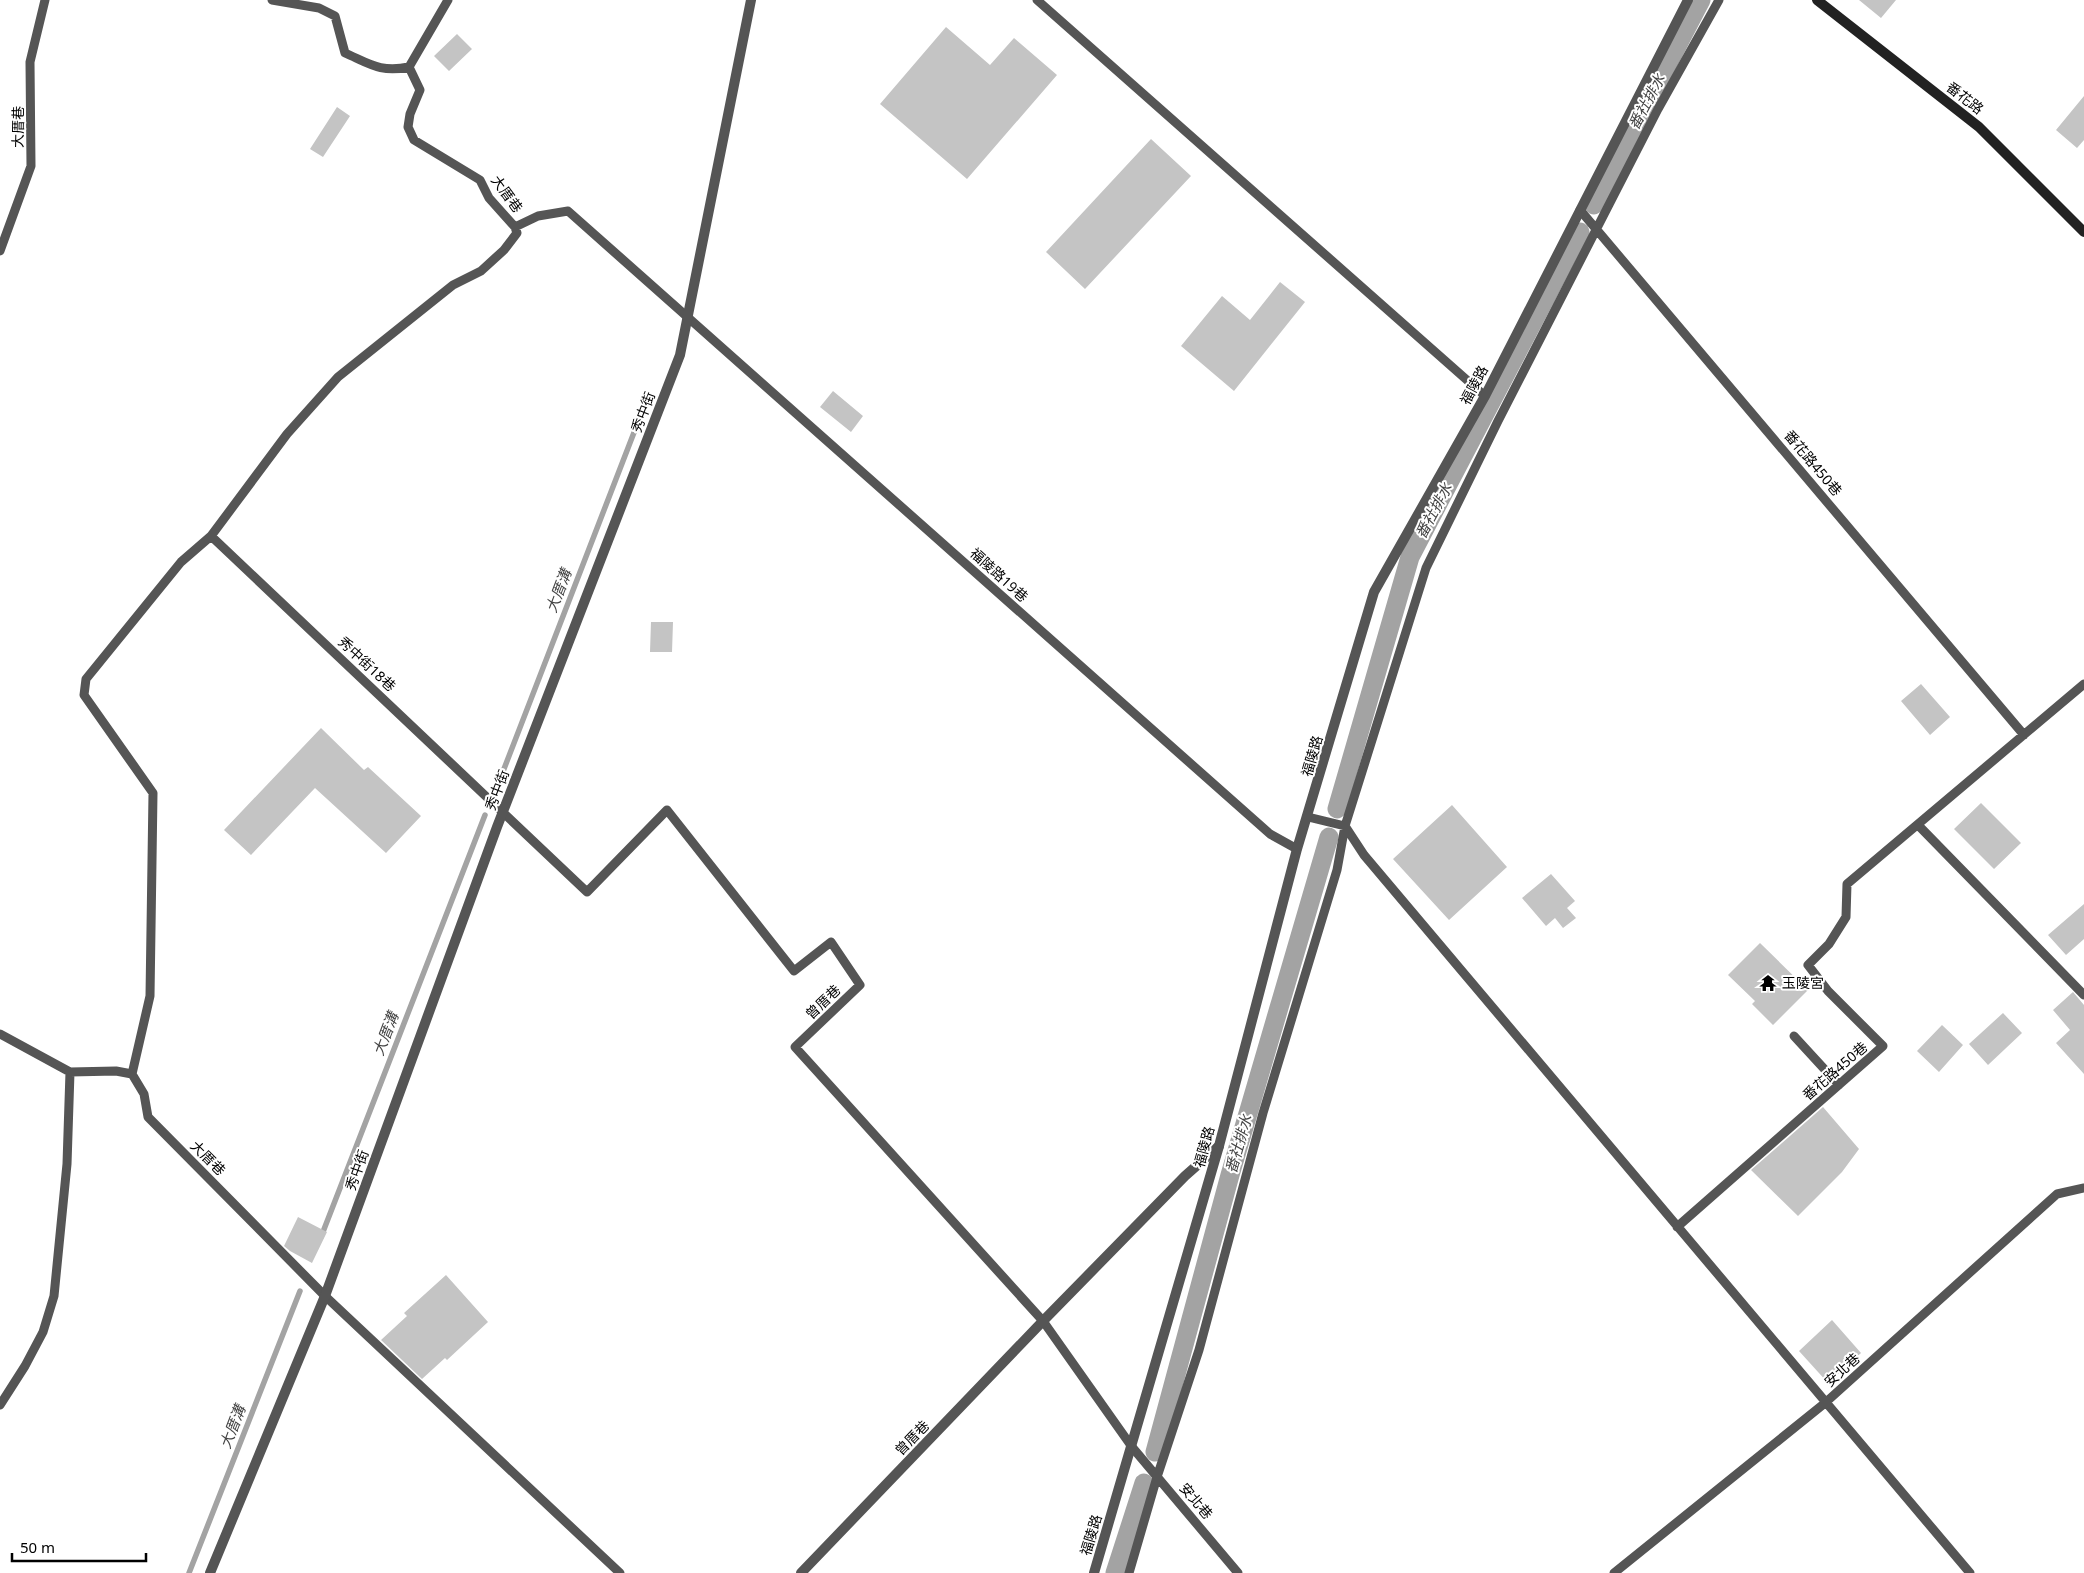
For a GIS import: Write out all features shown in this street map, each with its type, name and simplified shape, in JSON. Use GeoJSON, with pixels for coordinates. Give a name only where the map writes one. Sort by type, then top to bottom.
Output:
{"type":"FeatureCollection","features":[{"type":"Feature","properties":{"kind":"main road","name":"番花路"},"geometry":{"type":"LineString","coordinates":[[1817,0],[1979,127],[2084,232]]}},
{"type":"Feature","properties":{"kind":"street","name":"秀中街"},"geometry":{"type":"LineString","coordinates":[[210,1573],[325,1296],[503,812],[680,355],[751,0]]}},
{"type":"Feature","properties":{"kind":"street","name":"福陵路"},"geometry":{"type":"LineString","coordinates":[[1094,1573],[1219,1146],[1297,850],[1374,592],[1485,396],[1688,0]]}},
{"type":"Feature","properties":{"kind":"street","name":"曾厝巷"},"geometry":{"type":"LineString","coordinates":[[801,1573],[1185,1176],[1219,1146]]}},
{"type":"Feature","properties":{"kind":"lane","name":"大厝巷"},"geometry":{"type":"LineString","coordinates":[[0,251],[31,166],[30,62],[45,0]]}},
{"type":"Feature","properties":{"kind":"lane"},"geometry":{"type":"LineString","coordinates":[[272,0],[319,8],[335,16],[345,53],[373,66],[391,71],[409,67],[448,0]]}},
{"type":"Feature","properties":{"kind":"lane"},"geometry":{"type":"LineString","coordinates":[[1037,0],[1485,396]]}},
{"type":"Feature","properties":{"kind":"lane"},"geometry":{"type":"LineString","coordinates":[[1129,1573],[1157,1476],[1199,1350],[1264,1113],[1337,870],[1345,826],[1426,568],[1498,421],[1658,109],[1719,0]]}},
{"type":"Feature","properties":{"kind":"lane","name":"大厝巷"},"geometry":{"type":"LineString","coordinates":[[409,67],[420,90],[410,114],[408,127],[414,140],[480,180],[489,198],[515,227],[538,216],[568,211],[687,315]]}},
{"type":"Feature","properties":{"kind":"lane","name":"番花路450巷"},"geometry":{"type":"LineString","coordinates":[[1580,210],[2024,734]]}},
{"type":"Feature","properties":{"kind":"lane"},"geometry":{"type":"LineString","coordinates":[[0,1034],[70,1072],[116,1071],[132,1074],[150,996],[153,793],[84,696],[86,679],[181,562],[211,536],[287,434],[338,377],[453,286],[482,271],[504,250],[517,233],[515,227]]}},
{"type":"Feature","properties":{"kind":"lane","name":"福陵路19巷"},"geometry":{"type":"LineString","coordinates":[[687,315],[1270,834],[1297,850]]}},
{"type":"Feature","properties":{"kind":"lane","name":"秀中街18巷"},"geometry":{"type":"LineString","coordinates":[[211,536],[503,812]]}},
{"type":"Feature","properties":{"kind":"lane","name":"番花路450巷"},"geometry":{"type":"LineString","coordinates":[[1677,1227],[1883,1046],[1828,992],[1808,964],[1829,944],[1846,917],[1847,884],[2084,684]]}},
{"type":"Feature","properties":{"kind":"lane","name":"曾厝巷"},"geometry":{"type":"LineString","coordinates":[[503,812],[587,892],[667,810],[794,971],[831,942],[860,986],[795,1048],[1043,1322],[1132,1447]]}},
{"type":"Feature","properties":{"kind":"lane"},"geometry":{"type":"LineString","coordinates":[[1308,817],[1345,826],[1364,855],[1970,1573]]}},
{"type":"Feature","properties":{"kind":"lane"},"geometry":{"type":"LineString","coordinates":[[1918,825],[2084,995]]}},
{"type":"Feature","properties":{"kind":"lane"},"geometry":{"type":"LineString","coordinates":[[1794,1036],[1839,1085]]}},
{"type":"Feature","properties":{"kind":"lane"},"geometry":{"type":"LineString","coordinates":[[0,1406],[25,1366],[43,1332],[54,1296],[67,1164],[70,1072]]}},
{"type":"Feature","properties":{"kind":"lane","name":"大厝巷"},"geometry":{"type":"LineString","coordinates":[[132,1074],[144,1094],[148,1116],[325,1296],[620,1573]]}},
{"type":"Feature","properties":{"kind":"lane","name":"安北巷"},"geometry":{"type":"LineString","coordinates":[[1614,1573],[1825,1403],[2057,1194],[2084,1188]]}},
{"type":"Feature","properties":{"kind":"lane","name":"安北巷"},"geometry":{"type":"LineString","coordinates":[[1132,1447],[1238,1573]]}},
{"type":"Feature","properties":{"kind":"building"},"geometry":{"type":"Polygon","coordinates":[[[1859,0],[1896,0],[1881,18],[1859,0]]]}},
{"type":"Feature","properties":{"kind":"building"},"geometry":{"type":"Polygon","coordinates":[[[946,27],[990,65],[1014,38],[1057,75],[967,179],[880,104],[946,27]]]}},
{"type":"Feature","properties":{"kind":"building"},"geometry":{"type":"Polygon","coordinates":[[[457,34],[472,49],[449,71],[434,56],[457,34]]]}},
{"type":"Feature","properties":{"kind":"building"},"geometry":{"type":"Polygon","coordinates":[[[2084,96],[2084,140],[2077,148],[2056,130],[2084,96]]]}},
{"type":"Feature","properties":{"kind":"building"},"geometry":{"type":"Polygon","coordinates":[[[337,107],[350,116],[323,157],[310,149],[337,107]]]}},
{"type":"Feature","properties":{"kind":"building"},"geometry":{"type":"Polygon","coordinates":[[[1151,139],[1191,176],[1085,289],[1046,252],[1151,139]]]}},
{"type":"Feature","properties":{"kind":"building"},"geometry":{"type":"Polygon","coordinates":[[[1280,282],[1305,302],[1234,391],[1181,346],[1222,296],[1250,320],[1280,282]]]}},
{"type":"Feature","properties":{"kind":"building"},"geometry":{"type":"Polygon","coordinates":[[[833,391],[863,416],[851,432],[820,407],[833,391]]]}},
{"type":"Feature","properties":{"kind":"building"},"geometry":{"type":"Polygon","coordinates":[[[651,622],[673,622],[672,652],[650,652],[651,622]]]}},
{"type":"Feature","properties":{"kind":"building"},"geometry":{"type":"Polygon","coordinates":[[[1921,684],[1950,717],[1930,735],[1901,701],[1921,684]]]}},
{"type":"Feature","properties":{"kind":"building"},"geometry":{"type":"Polygon","coordinates":[[[321,728],[364,770],[368,767],[421,816],[386,853],[315,788],[251,855],[224,830],[321,728]]]}},
{"type":"Feature","properties":{"kind":"building"},"geometry":{"type":"Polygon","coordinates":[[[1981,803],[2021,843],[1994,869],[1954,829],[1981,803]]]}},
{"type":"Feature","properties":{"kind":"building"},"geometry":{"type":"Polygon","coordinates":[[[1452,805],[1507,867],[1449,920],[1393,859],[1452,805]]]}},
{"type":"Feature","properties":{"kind":"building"},"geometry":{"type":"Polygon","coordinates":[[[1551,874],[1575,901],[1567,908],[1576,918],[1563,928],[1555,918],[1546,926],[1522,898],[1551,874]]]}},
{"type":"Feature","properties":{"kind":"building"},"geometry":{"type":"Polygon","coordinates":[[[2084,904],[2084,939],[2066,955],[2048,935],[2084,904]]]}},
{"type":"Feature","properties":{"kind":"building","name":"玉陵宮"},"geometry":{"type":"Polygon","coordinates":[[[1760,943],[1808,990],[1773,1025],[1752,1004],[1755,1001],[1728,975],[1760,943]]]}},
{"type":"Feature","properties":{"kind":"building"},"geometry":{"type":"Polygon","coordinates":[[[2073,992],[2084,1005],[2084,1074],[2056,1043],[2070,1030],[2053,1010],[2073,992]]]}},
{"type":"Feature","properties":{"kind":"building"},"geometry":{"type":"Polygon","coordinates":[[[2003,1013],[2022,1033],[1988,1065],[1969,1044],[2003,1013]]]}},
{"type":"Feature","properties":{"kind":"building"},"geometry":{"type":"Polygon","coordinates":[[[1942,1025],[1963,1045],[1939,1072],[1917,1051],[1942,1025]]]}},
{"type":"Feature","properties":{"kind":"building"},"geometry":{"type":"Polygon","coordinates":[[[1823,1107],[1859,1149],[1842,1172],[1798,1216],[1751,1170],[1823,1107]]]}},
{"type":"Feature","properties":{"kind":"building"},"geometry":{"type":"Polygon","coordinates":[[[298,1217],[327,1232],[312,1263],[284,1246],[298,1217]]]}},
{"type":"Feature","properties":{"kind":"building"},"geometry":{"type":"Polygon","coordinates":[[[446,1275],[488,1322],[447,1360],[445,1358],[422,1379],[381,1340],[407,1316],[404,1313],[446,1275]]]}},
{"type":"Feature","properties":{"kind":"building"},"geometry":{"type":"Polygon","coordinates":[[[1832,1320],[1861,1353],[1828,1383],[1799,1351],[1832,1320]]]}},
{"type":"Feature","properties":{"kind":"waterway","name":"番社排水"},"geometry":{"type":"LineString","coordinates":[[1594,205],[1701,0]]}},
{"type":"Feature","properties":{"kind":"waterway","name":"番社排水"},"geometry":{"type":"LineString","coordinates":[[1337,809],[1410,557],[1580,232]]}},
{"type":"Feature","properties":{"kind":"waterway","name":"大厝溝"},"geometry":{"type":"LineString","coordinates":[[497,787],[645,404]]}},
{"type":"Feature","properties":{"kind":"waterway","name":"大厝溝"},"geometry":{"type":"LineString","coordinates":[[321,1237],[485,815]]}},
{"type":"Feature","properties":{"kind":"waterway","name":"番社排水"},"geometry":{"type":"LineString","coordinates":[[1155,1452],[1230,1175],[1329,837]]}},
{"type":"Feature","properties":{"kind":"waterway","name":"大厝溝"},"geometry":{"type":"LineString","coordinates":[[189,1573],[300,1291]]}},
{"type":"Feature","properties":{"kind":"waterway","name":"番社排水"},"geometry":{"type":"LineString","coordinates":[[1115,1573],[1144,1483]]}},
{"type":"Feature","properties":{"kind":"place","name":"玉陵宮"},"geometry":{"type":"Point","coordinates":[1768,983]}}]}
